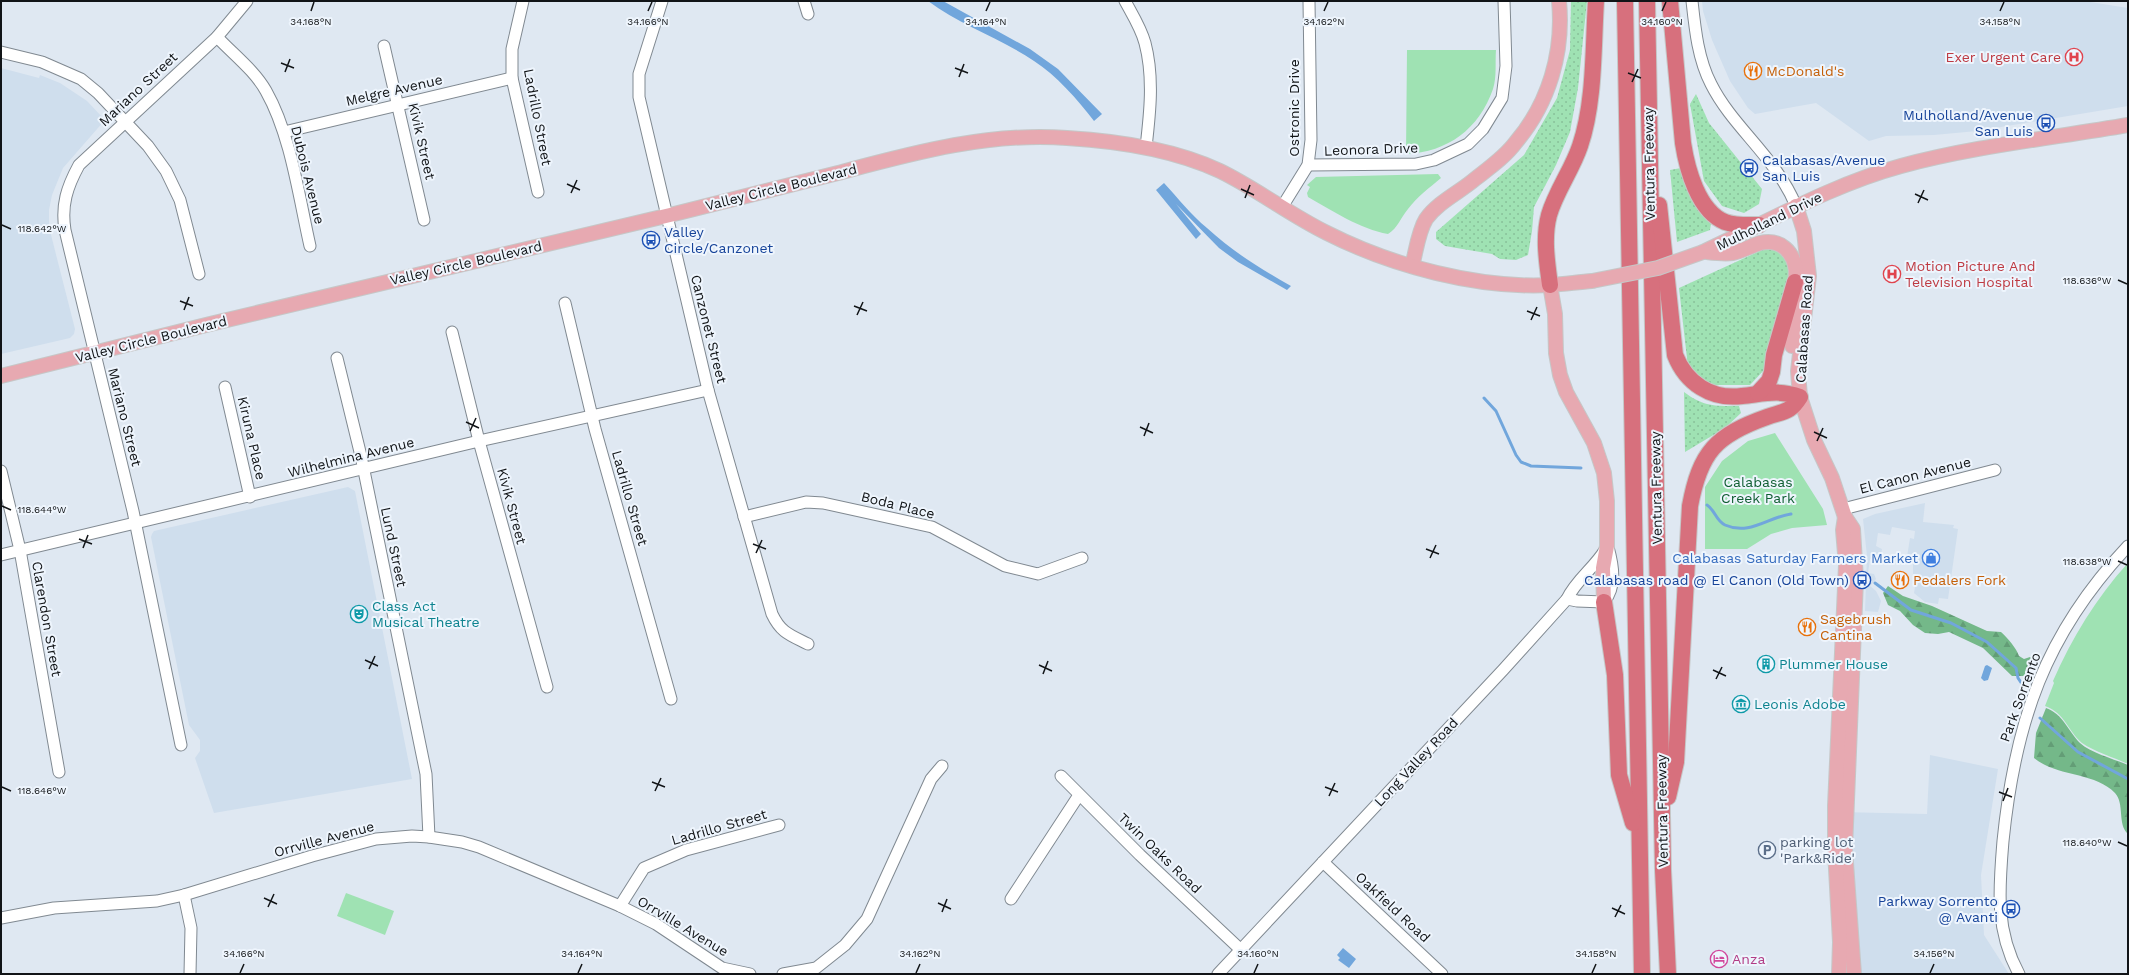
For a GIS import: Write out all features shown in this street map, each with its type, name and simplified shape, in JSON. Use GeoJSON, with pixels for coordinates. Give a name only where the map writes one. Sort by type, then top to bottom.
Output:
{"type":"FeatureCollection","features":[{"type":"Feature","properties":{"kind":"highway"},"geometry":{"type":"LineString","coordinates":[[1550,285],[1546,233],[1549,215],[1580,146],[1585,123],[1589,95],[1596,1]]}},
{"type":"Feature","properties":{"kind":"highway","name":"Ventura Freeway"},"geometry":{"type":"LineString","coordinates":[[1625,1],[1642,974]]}},
{"type":"Feature","properties":{"kind":"highway","name":"Ventura Freeway"},"geometry":{"type":"LineString","coordinates":[[1647,1],[1648,128],[1663,870],[1668,974]]}},
{"type":"Feature","properties":{"kind":"highway"},"geometry":{"type":"LineString","coordinates":[[1670,1],[1683,143],[1686,165],[1692,183],[1704,202],[1721,220],[1732,224],[1759,225]]}},
{"type":"Feature","properties":{"kind":"highway"},"geometry":{"type":"LineString","coordinates":[[1648,128],[1664,244],[1675,355],[1680,369],[1687,377],[1705,391],[1718,396],[1741,397],[1758,393],[1780,392],[1800,397],[1793,408],[1736,429],[1726,435],[1710,451],[1694,481],[1690,506],[1676,762],[1663,824]]}},
{"type":"Feature","properties":{"kind":"highway"},"geometry":{"type":"LineString","coordinates":[[1758,393],[1769,381],[1772,372],[1774,355],[1795,282]]}},
{"type":"Feature","properties":{"kind":"highway"},"geometry":{"type":"LineString","coordinates":[[1604,602],[1615,675],[1619,775],[1639,843]]}},
{"type":"Feature","properties":{"kind":"main road"},"geometry":{"type":"LineString","coordinates":[[1412,266],[1424,225],[1430,215],[1499,160],[1516,143],[1540,107],[1556,64],[1560,38],[1559,1]]}},
{"type":"Feature","properties":{"kind":"main road","name":"Mulholland Drive"},"geometry":{"type":"LineString","coordinates":[[1550,285],[1592,280],[1658,268],[1703,252],[1796,206],[1864,178],[1901,166],[1969,151],[2128,125]]}},
{"type":"Feature","properties":{"kind":"main road","name":"Valley Circle Boulevard"},"geometry":{"type":"LineString","coordinates":[[1,376],[666,216],[863,166],[976,141],[1023,137],[1067,138],[1146,147],[1188,159],[1220,171],[1326,233],[1362,249],[1412,266],[1479,280],[1550,285]]}},
{"type":"Feature","properties":{"kind":"main road","name":"Calabasas Road"},"geometry":{"type":"LineString","coordinates":[[1796,206],[1804,231],[1809,276],[1798,370],[1800,397],[1808,423],[1832,478],[1844,513],[1853,529],[1856,580],[1845,849],[1854,974]]}},
{"type":"Feature","properties":{"kind":"main road"},"geometry":{"type":"LineString","coordinates":[[1703,252],[1733,253],[1761,242],[1777,244],[1790,251],[1795,260],[1795,282],[1790,369],[1800,397]]}},
{"type":"Feature","properties":{"kind":"main road"},"geometry":{"type":"LineString","coordinates":[[1550,285],[1555,314],[1556,353],[1560,375],[1566,392],[1594,443],[1604,473],[1607,501],[1608,546],[1603,568],[1604,602]]}},
{"type":"Feature","properties":{"kind":"main road","name":"Calabasas Road"},"geometry":{"type":"LineString","coordinates":[[1839,974],[1840,942],[1835,850],[1835,806],[1846,565],[1843,530],[1844,513]]}},
{"type":"Feature","properties":{"kind":"street","name":"Mariano Street"},"geometry":{"type":"LineString","coordinates":[[181,745],[135,523],[65,230],[63,206],[70,180],[79,165],[217,37],[247,1]]}},
{"type":"Feature","properties":{"kind":"street","name":"Ladrillo Street"},"geometry":{"type":"LineString","coordinates":[[523,1],[512,49],[512,78],[538,192]]}},
{"type":"Feature","properties":{"kind":"street","name":"Canzonet Street"},"geometry":{"type":"LineString","coordinates":[[662,1],[639,74],[639,97],[666,216],[708,390],[772,614],[777,625],[783,632],[808,644]]}},
{"type":"Feature","properties":{"kind":"street"},"geometry":{"type":"LineString","coordinates":[[804,1],[808,14]]}},
{"type":"Feature","properties":{"kind":"street"},"geometry":{"type":"LineString","coordinates":[[1125,1],[1145,43],[1151,104],[1146,147]]}},
{"type":"Feature","properties":{"kind":"street","name":"Ostronic Drive"},"geometry":{"type":"LineString","coordinates":[[1282,207],[1308,165],[1311,140],[1309,1]]}},
{"type":"Feature","properties":{"kind":"street","name":"Leonora Drive"},"geometry":{"type":"LineString","coordinates":[[1308,165],[1416,164],[1434,160],[1468,144],[1483,129],[1502,98],[1506,66],[1504,1]]}},
{"type":"Feature","properties":{"kind":"street"},"geometry":{"type":"LineString","coordinates":[[1692,1],[1699,50],[1711,84],[1723,103],[1788,185],[1796,206]]}},
{"type":"Feature","properties":{"kind":"street","name":"Dubois Avenue"},"geometry":{"type":"LineString","coordinates":[[217,37],[266,91],[284,132],[310,246]]}},
{"type":"Feature","properties":{"kind":"street","name":"Kivik Street"},"geometry":{"type":"LineString","coordinates":[[384,46],[424,220]]}},
{"type":"Feature","properties":{"kind":"street"},"geometry":{"type":"LineString","coordinates":[[1,52],[42,62],[81,79],[98,93],[148,146],[166,171],[180,200],[199,274]]}},
{"type":"Feature","properties":{"kind":"street","name":"Melgre Avenue"},"geometry":{"type":"LineString","coordinates":[[284,132],[512,78]]}},
{"type":"Feature","properties":{"kind":"street","name":"Ladrillo Street"},"geometry":{"type":"LineString","coordinates":[[566,303],[592,416],[671,699]]}},
{"type":"Feature","properties":{"kind":"street","name":"Kivik Street"},"geometry":{"type":"LineString","coordinates":[[452,332],[479,441],[547,687]]}},
{"type":"Feature","properties":{"kind":"street","name":"Lund Street"},"geometry":{"type":"LineString","coordinates":[[338,358],[363,470],[426,774],[429,837]]}},
{"type":"Feature","properties":{"kind":"street","name":"Kiruna Place"},"geometry":{"type":"LineString","coordinates":[[224,386],[250,497]]}},
{"type":"Feature","properties":{"kind":"street","name":"Wilhelmina Avenue"},"geometry":{"type":"LineString","coordinates":[[1,555],[250,497],[479,441],[708,390]]}},
{"type":"Feature","properties":{"kind":"street","name":"El Canon Avenue"},"geometry":{"type":"LineString","coordinates":[[1844,513],[1995,470]]}},
{"type":"Feature","properties":{"kind":"street","name":"Clarendon Street"},"geometry":{"type":"LineString","coordinates":[[1,471],[20,550],[59,772]]}},
{"type":"Feature","properties":{"kind":"street","name":"Boda Place"},"geometry":{"type":"LineString","coordinates":[[744,517],[806,502],[823,502],[932,527],[1005,566],[1038,574],[1082,558]]}},
{"type":"Feature","properties":{"kind":"street","name":"Long Valley Road"},"geometry":{"type":"LineString","coordinates":[[1218,974],[1503,670],[1567,599],[1573,587],[1598,562],[1608,546]]}},
{"type":"Feature","properties":{"kind":"street","name":"Park Sorrento"},"geometry":{"type":"LineString","coordinates":[[2019,974],[2003,938],[2000,908],[2000,877],[2005,823],[2016,750],[2048,658],[2085,596],[2128,546]]}},
{"type":"Feature","properties":{"kind":"street"},"geometry":{"type":"LineString","coordinates":[[1567,599],[1604,602]]}},
{"type":"Feature","properties":{"kind":"street"},"geometry":{"type":"LineString","coordinates":[[783,974],[816,968],[845,945],[867,919],[931,778],[942,766]]}},
{"type":"Feature","properties":{"kind":"street","name":"Twin Oaks Road"},"geometry":{"type":"LineString","coordinates":[[1060,776],[1079,796],[1241,950]]}},
{"type":"Feature","properties":{"kind":"street"},"geometry":{"type":"LineString","coordinates":[[1011,899],[1079,796]]}},
{"type":"Feature","properties":{"kind":"street","name":"Ladrillo Street"},"geometry":{"type":"LineString","coordinates":[[620,906],[644,868],[686,850],[779,826]]}},
{"type":"Feature","properties":{"kind":"street","name":"Orrville Avenue"},"geometry":{"type":"LineString","coordinates":[[1,918],[54,908],[157,901],[184,895],[312,856],[376,839],[412,836],[429,837],[462,842],[478,847],[620,906],[656,924],[722,968],[750,974]]}},
{"type":"Feature","properties":{"kind":"street","name":"Oakfield Road"},"geometry":{"type":"LineString","coordinates":[[1323,862],[1442,974]]}},
{"type":"Feature","properties":{"kind":"street"},"geometry":{"type":"LineString","coordinates":[[184,895],[191,928],[190,974]]}},
{"type":"Feature","properties":{"kind":"shaded area"},"geometry":{"type":"Polygon","coordinates":[[[1702,1],[2084,1],[2128,8],[2128,106],[1977,131],[1934,135],[1886,136],[1869,141],[1816,103],[1755,114],[1748,108],[1730,81],[1712,40],[1703,11],[1702,1]]]}},
{"type":"Feature","properties":{"kind":"shaded area"},"geometry":{"type":"Polygon","coordinates":[[[1,68],[39,78],[40,75],[60,83],[87,101],[104,121],[63,168],[52,195],[49,210],[49,227],[75,329],[74,334],[70,338],[1,354],[1,68]]]}},
{"type":"Feature","properties":{"kind":"shaded area"},"geometry":{"type":"Polygon","coordinates":[[[348,487],[355,491],[412,779],[214,813],[195,758],[200,751],[200,740],[189,725],[151,537],[152,534],[154,531],[348,487]]]}},
{"type":"Feature","properties":{"kind":"shaded area","name":"Calabasas Saturday Farmers Market"},"geometry":{"type":"Polygon","coordinates":[[[1925,503],[1923,522],[1954,525],[1953,528],[1958,529],[1948,599],[1939,598],[1938,604],[1925,602],[1914,593],[1917,575],[1913,574],[1913,562],[1908,561],[1909,557],[1907,557],[1910,538],[1914,539],[1915,531],[1892,527],[1890,535],[1878,533],[1876,546],[1882,549],[1881,555],[1876,560],[1870,559],[1868,573],[1874,574],[1876,579],[1870,586],[1876,591],[1881,601],[1878,612],[1865,611],[1867,556],[1863,519],[1875,514],[1925,503]]]}},
{"type":"Feature","properties":{"kind":"shaded area"},"geometry":{"type":"Polygon","coordinates":[[[1930,755],[1998,769],[1981,875],[1984,935],[2009,974],[1842,974],[1841,812],[1927,814],[1930,755]]]}},
{"type":"Feature","properties":{"kind":"green space"},"geometry":{"type":"Polygon","coordinates":[[[1571,1],[1587,1],[1578,88],[1570,132],[1556,165],[1534,207],[1528,255],[1516,260],[1500,259],[1492,254],[1445,246],[1436,239],[1436,232],[1524,155],[1557,98],[1570,50],[1571,1]]]}},
{"type":"Feature","properties":{"kind":"green space"},"geometry":{"type":"Polygon","coordinates":[[[1407,50],[1496,50],[1493,89],[1487,103],[1470,127],[1460,136],[1435,149],[1406,154],[1407,50]]]}},
{"type":"Feature","properties":{"kind":"green space"},"geometry":{"type":"Polygon","coordinates":[[[1696,94],[1709,123],[1762,189],[1759,204],[1744,213],[1722,206],[1704,181],[1690,104],[1696,94]]]}},
{"type":"Feature","properties":{"kind":"green space"},"geometry":{"type":"Polygon","coordinates":[[[1681,168],[1692,196],[1711,224],[1710,230],[1677,242],[1670,170],[1681,168]]]}},
{"type":"Feature","properties":{"kind":"green space"},"geometry":{"type":"Polygon","coordinates":[[[1438,174],[1441,178],[1415,200],[1394,229],[1388,234],[1367,228],[1347,219],[1308,197],[1307,193],[1310,187],[1307,185],[1316,177],[1438,174]]]}},
{"type":"Feature","properties":{"kind":"green space"},"geometry":{"type":"Polygon","coordinates":[[[1777,248],[1792,267],[1765,369],[1750,385],[1711,385],[1688,367],[1679,288],[1762,250],[1777,248]]]}},
{"type":"Feature","properties":{"kind":"green space"},"geometry":{"type":"Polygon","coordinates":[[[1684,392],[1698,401],[1710,405],[1739,406],[1741,413],[1725,428],[1685,452],[1684,392]]]}},
{"type":"Feature","properties":{"kind":"green space","name":"Calabasas Creek Park"},"geometry":{"type":"Polygon","coordinates":[[[1775,433],[1823,509],[1827,525],[1792,528],[1771,534],[1747,549],[1705,549],[1705,487],[1722,461],[1748,441],[1775,433]]]}},
{"type":"Feature","properties":{"kind":"green space"},"geometry":{"type":"Polygon","coordinates":[[[2128,563],[2128,764],[2098,752],[2082,743],[2058,713],[2045,706],[2054,683],[2053,681],[2068,649],[2095,604],[2128,563]]]}},
{"type":"Feature","properties":{"kind":"green space"},"geometry":{"type":"Polygon","coordinates":[[[1888,586],[1903,596],[1932,606],[1987,631],[2001,632],[2012,643],[2019,656],[2024,659],[2030,657],[2033,659],[2024,676],[2012,676],[1983,648],[1949,632],[1938,634],[1925,633],[1913,625],[1900,611],[1888,605],[1883,593],[1888,586]]]}},
{"type":"Feature","properties":{"kind":"green space"},"geometry":{"type":"Polygon","coordinates":[[[2046,708],[2057,714],[2080,743],[2085,747],[2096,753],[2128,765],[2128,834],[2123,825],[2118,798],[2107,786],[2097,781],[2054,769],[2034,758],[2036,733],[2046,708]]]}},
{"type":"Feature","properties":{"kind":"green space"},"geometry":{"type":"Polygon","coordinates":[[[346,893],[394,911],[385,935],[337,916],[346,893]]]}},
{"type":"Feature","properties":{"kind":"water"},"geometry":{"type":"Polygon","coordinates":[[[928,1],[943,1],[1030,49],[1058,69],[1102,114],[1094,121],[1066,88],[1034,61],[1008,45],[940,10],[928,1]]]}},
{"type":"Feature","properties":{"kind":"water"},"geometry":{"type":"Polygon","coordinates":[[[1164,183],[1196,218],[1217,237],[1248,260],[1291,286],[1287,290],[1238,262],[1219,248],[1176,204],[1201,234],[1196,239],[1156,190],[1164,183]]]}},
{"type":"Feature","properties":{"kind":"water"},"geometry":{"type":"Polygon","coordinates":[[[1987,665],[1992,668],[1988,680],[1984,681],[1981,678],[1985,666],[1987,665]]]}},
{"type":"Feature","properties":{"kind":"water"},"geometry":{"type":"Polygon","coordinates":[[[1343,948],[1356,959],[1349,968],[1338,960],[1340,958],[1337,955],[1343,948]]]}},
{"type":"Feature","properties":{"kind":"waterway"},"geometry":{"type":"LineString","coordinates":[[1484,398],[1496,411],[1516,455],[1521,462],[1531,466],[1581,468]]}},
{"type":"Feature","properties":{"kind":"waterway"},"geometry":{"type":"LineString","coordinates":[[1707,505],[1722,523],[1734,528],[1751,527],[1791,514]]}},
{"type":"Feature","properties":{"kind":"waterway"},"geometry":{"type":"LineString","coordinates":[[1875,583],[1911,610],[1951,623],[1987,642],[2016,668],[2018,678],[2022,684]]}},
{"type":"Feature","properties":{"kind":"waterway"},"geometry":{"type":"LineString","coordinates":[[2040,718],[2078,752],[2128,779]]}},
{"type":"Feature","properties":{"kind":"place","name":"Exer Urgent Care"},"geometry":{"type":"Point","coordinates":[2074,57]}},
{"type":"Feature","properties":{"kind":"place","name":"McDonald's"},"geometry":{"type":"Point","coordinates":[1753,71]}},
{"type":"Feature","properties":{"kind":"place","name":"Mulholland/Avenue San Luis"},"geometry":{"type":"Point","coordinates":[2046,123]}},
{"type":"Feature","properties":{"kind":"place","name":"Calabasas/Avenue San Luis"},"geometry":{"type":"Point","coordinates":[1749,168]}},
{"type":"Feature","properties":{"kind":"place","name":"Valley Circle/Canzonet"},"geometry":{"type":"Point","coordinates":[651,240]}},
{"type":"Feature","properties":{"kind":"place","name":"Motion Picture And Television Hospital"},"geometry":{"type":"Point","coordinates":[1892,274]}},
{"type":"Feature","properties":{"kind":"place","name":"Calabasas Saturday Farmers Market"},"geometry":{"type":"Point","coordinates":[1931,558]}},
{"type":"Feature","properties":{"kind":"place","name":"Calabasas road @ El Canon (Old Town)"},"geometry":{"type":"Point","coordinates":[1862,580]}},
{"type":"Feature","properties":{"kind":"place","name":"Pedalers Fork"},"geometry":{"type":"Point","coordinates":[1900,580]}},
{"type":"Feature","properties":{"kind":"place","name":"Class Act Musical Theatre"},"geometry":{"type":"Point","coordinates":[359,614]}},
{"type":"Feature","properties":{"kind":"place","name":"Sagebrush Cantina"},"geometry":{"type":"Point","coordinates":[1807,627]}},
{"type":"Feature","properties":{"kind":"place","name":"Plummer House"},"geometry":{"type":"Point","coordinates":[1766,664]}},
{"type":"Feature","properties":{"kind":"place","name":"Leonis Adobe"},"geometry":{"type":"Point","coordinates":[1741,704]}},
{"type":"Feature","properties":{"kind":"place","name":"parking lot 'Park&Ride'"},"geometry":{"type":"Point","coordinates":[1767,850]}},
{"type":"Feature","properties":{"kind":"place","name":"Parkway Sorrento @ Avanti"},"geometry":{"type":"Point","coordinates":[2011,909]}},
{"type":"Feature","properties":{"kind":"place","name":"Anza"},"geometry":{"type":"Point","coordinates":[1719,959]}}]}
